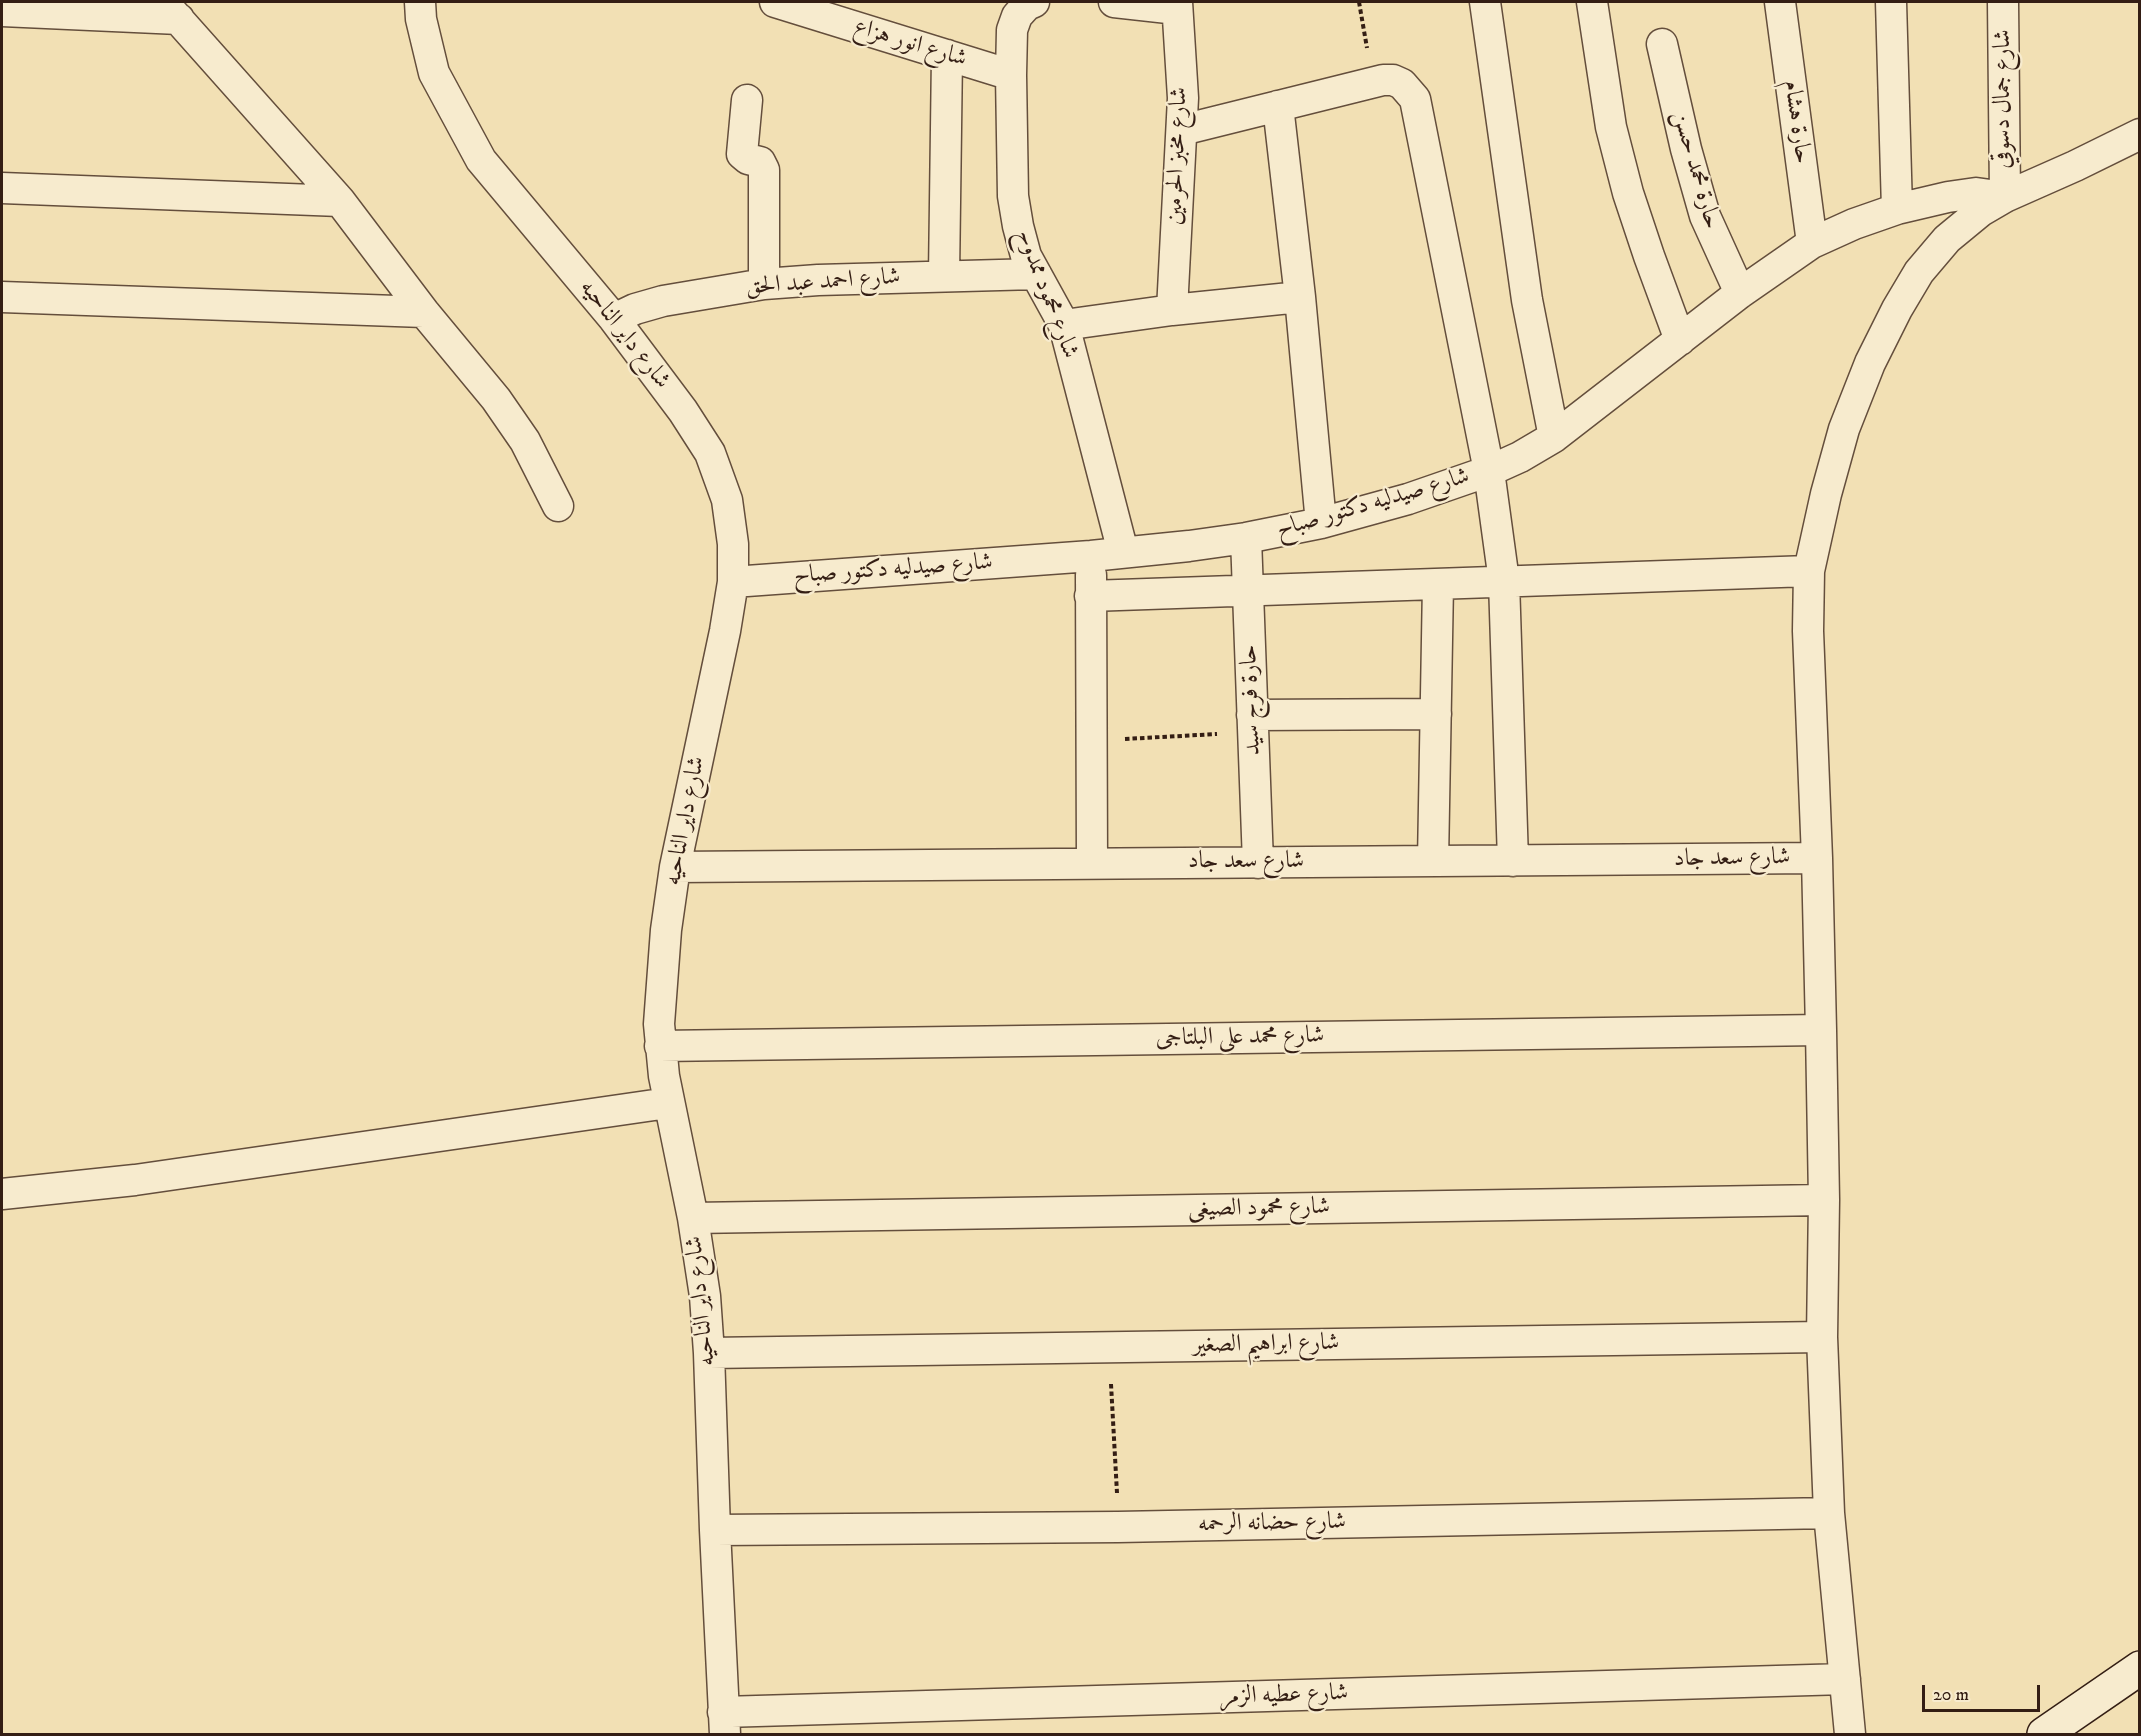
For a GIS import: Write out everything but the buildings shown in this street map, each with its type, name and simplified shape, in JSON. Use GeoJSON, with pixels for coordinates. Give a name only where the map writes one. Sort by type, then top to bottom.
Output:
{"type":"FeatureCollection","features":[{"type":"Feature","properties":{"kind":"main road"},"geometry":{"type":"LineString","coordinates":[[2044,1734],[2139,1668]]}},
{"type":"Feature","properties":{"kind":"street","name":"شارع داير الناحيه"},"geometry":{"type":"LineString","coordinates":[[420,2],[421,19],[434,73],[481,159],[614,319],[684,411],[710,453],[727,501],[733,544],[733,582],[675,867],[660,989],[660,1046],[668,1103],[693,1218],[705,1296],[724,1723]]}},
{"type":"Feature","properties":{"kind":"street","name":"شارع انور هزاع"},"geometry":{"type":"LineString","coordinates":[[775,2],[1011,75]]}},
{"type":"Feature","properties":{"kind":"street","name":"شارع محمود ممدوح"},"geometry":{"type":"LineString","coordinates":[[1034,2],[1017,16],[1012,30],[1013,196],[1026,256],[1064,325],[1123,552]]}},
{"type":"Feature","properties":{"kind":"street"},"geometry":{"type":"LineString","coordinates":[[1114,2],[1177,5]]}},
{"type":"Feature","properties":{"kind":"street"},"geometry":{"type":"LineString","coordinates":[[1485,2],[1527,300],[1554,437]]}},
{"type":"Feature","properties":{"kind":"street"},"geometry":{"type":"LineString","coordinates":[[1592,2],[1611,127],[1628,193],[1680,340]]}},
{"type":"Feature","properties":{"kind":"street","name":"حارة هشام"},"geometry":{"type":"LineString","coordinates":[[1780,2],[1812,243]]}},
{"type":"Feature","properties":{"kind":"street"},"geometry":{"type":"LineString","coordinates":[[1891,2],[1897,209]]}},
{"type":"Feature","properties":{"kind":"street","name":"شارع جمال دسوقي"},"geometry":{"type":"LineString","coordinates":[[2003,2],[2005,196]]}},
{"type":"Feature","properties":{"kind":"street","name":"شارع مخبز الحرمين"},"geometry":{"type":"LineString","coordinates":[[1172,310],[1183,98],[1177,5]]}},
{"type":"Feature","properties":{"kind":"street"},"geometry":{"type":"LineString","coordinates":[[2,11],[171,10],[340,201],[424,312],[502,408],[525,441],[558,506]]}},
{"type":"Feature","properties":{"kind":"street","name":"حارة محمد حسن"},"geometry":{"type":"LineString","coordinates":[[1662,44],[1686,149],[1705,216],[1740,293]]}},
{"type":"Feature","properties":{"kind":"street"},"geometry":{"type":"LineString","coordinates":[[944,276],[947,55]]}},
{"type":"Feature","properties":{"kind":"street"},"geometry":{"type":"LineString","coordinates":[[1182,130],[1373,81],[1393,80],[1402,84],[1415,99],[1489,471],[1504,581],[1513,861]]}},
{"type":"Feature","properties":{"kind":"street"},"geometry":{"type":"LineString","coordinates":[[747,100],[742,154],[748,159],[760,162],[765,170],[764,284]]}},
{"type":"Feature","properties":{"kind":"street"},"geometry":{"type":"LineString","coordinates":[[1278,106],[1300,297],[1321,523]]}},
{"type":"Feature","properties":{"kind":"street"},"geometry":{"type":"LineString","coordinates":[[1850,1734],[1829,1513],[1822,1337],[1824,1200],[1818,858],[1809,643],[1809,571],[1826,494],[1844,429],[1870,363],[1897,309],[1919,272],[1947,239],[1981,211],[2005,196],[2075,166],[2139,134]]}},
{"type":"Feature","properties":{"kind":"street"},"geometry":{"type":"LineString","coordinates":[[2,188],[340,201]]}},
{"type":"Feature","properties":{"kind":"street","name":"شارع صيدليه دكتور صباح"},"geometry":{"type":"LineString","coordinates":[[733,582],[1091,556],[1189,546],[1246,538],[1321,523],[1408,499],[1489,471],[1520,457],[1554,437],[1740,293],[1812,243],[1854,224],[1897,209],[1976,193],[2005,196]]}},
{"type":"Feature","properties":{"kind":"street","name":"شارع احمد عبد الحق"},"geometry":{"type":"LineString","coordinates":[[614,319],[635,309],[663,301],[764,284],[818,280],[1036,274]]}},
{"type":"Feature","properties":{"kind":"street"},"geometry":{"type":"LineString","coordinates":[[2,297],[424,312]]}},
{"type":"Feature","properties":{"kind":"street"},"geometry":{"type":"LineString","coordinates":[[1064,325],[1172,310],[1300,297]]}},
{"type":"Feature","properties":{"kind":"street","name":"حارة فرج سيد"},"geometry":{"type":"LineString","coordinates":[[1246,538],[1258,862]]}},
{"type":"Feature","properties":{"kind":"street"},"geometry":{"type":"LineString","coordinates":[[1091,556],[1092,863]]}},
{"type":"Feature","properties":{"kind":"street"},"geometry":{"type":"LineString","coordinates":[[1090,596],[1809,571]]}},
{"type":"Feature","properties":{"kind":"street"},"geometry":{"type":"LineString","coordinates":[[1433,861],[1438,584]]}},
{"type":"Feature","properties":{"kind":"street"},"geometry":{"type":"LineString","coordinates":[[1253,724],[1436,714]]}},
{"type":"Feature","properties":{"kind":"street","name":"شارع سعد جاد"},"geometry":{"type":"LineString","coordinates":[[675,867],[1818,858]]}},
{"type":"Feature","properties":{"kind":"street","name":"شارع محمد على البلتاجى"},"geometry":{"type":"LineString","coordinates":[[660,1046],[1821,1030]]}},
{"type":"Feature","properties":{"kind":"street"},"geometry":{"type":"LineString","coordinates":[[2,1194],[135,1180],[668,1103]]}},
{"type":"Feature","properties":{"kind":"street","name":"شارع محمود الصيغى"},"geometry":{"type":"LineString","coordinates":[[693,1218],[1824,1200]]}},
{"type":"Feature","properties":{"kind":"street","name":"شارع ابراهيم الصغير"},"geometry":{"type":"LineString","coordinates":[[709,1353],[1822,1337]]}},
{"type":"Feature","properties":{"kind":"street","name":"شارع حضانه الرحمه"},"geometry":{"type":"LineString","coordinates":[[715,1530],[1118,1527],[1829,1513]]}},
{"type":"Feature","properties":{"kind":"street","name":"شارع عطيه الزمر"},"geometry":{"type":"LineString","coordinates":[[724,1723],[1845,1679]]}},
{"type":"Feature","properties":{"kind":"path"},"geometry":{"type":"LineString","coordinates":[[1359,2],[1373,81]]}},
{"type":"Feature","properties":{"kind":"path"},"geometry":{"type":"LineString","coordinates":[[1092,741],[1253,724]]}},
{"type":"Feature","properties":{"kind":"path"},"geometry":{"type":"LineString","coordinates":[[1109,1347],[1118,1527]]}}]}
